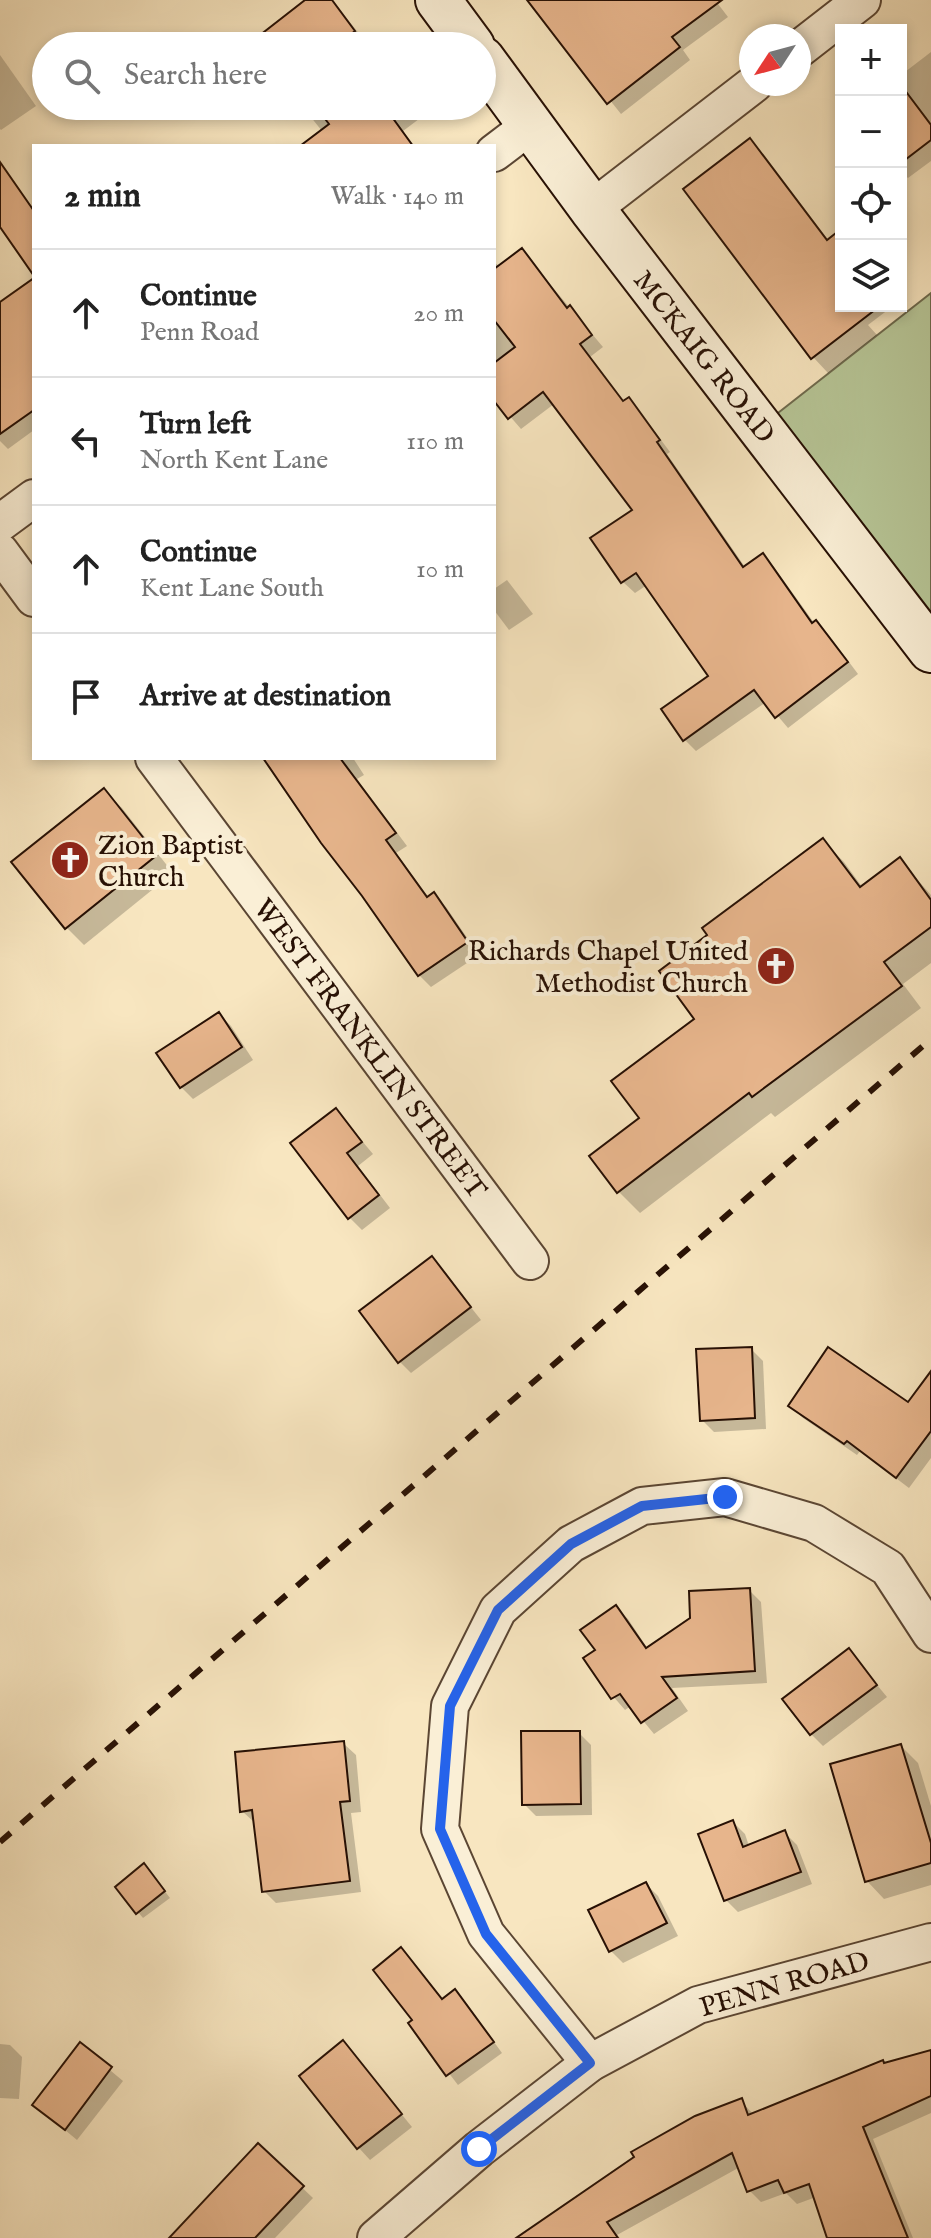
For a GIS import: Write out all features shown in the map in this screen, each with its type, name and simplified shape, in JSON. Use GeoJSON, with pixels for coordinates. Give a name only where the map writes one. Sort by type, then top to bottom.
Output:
{"type":"FeatureCollection","features":[{"type":"Feature","properties":{"kind":"street"},"geometry":{"type":"LineString","coordinates":[[438,0],[462,32]]}},
{"type":"Feature","properties":{"kind":"street"},"geometry":{"type":"LineString","coordinates":[[811,40],[862,0]]}},
{"type":"Feature","properties":{"kind":"street","name":"MCKAIG ROAD"},"geometry":{"type":"LineString","coordinates":[[496,78],[592,209],[931,650]]}},
{"type":"Feature","properties":{"kind":"street"},"geometry":{"type":"LineString","coordinates":[[592,209],[739,96]]}},
{"type":"Feature","properties":{"kind":"street"},"geometry":{"type":"LineString","coordinates":[[496,151],[531,125]]}},
{"type":"Feature","properties":{"kind":"street"},"geometry":{"type":"LineString","coordinates":[[0,523],[32,499]]}},
{"type":"Feature","properties":{"kind":"street"},"geometry":{"type":"LineString","coordinates":[[0,552],[32,595]]}},
{"type":"Feature","properties":{"kind":"street","name":"WEST FRANKLIN STREET"},"geometry":{"type":"LineString","coordinates":[[155,760],[530,1261]]}},
{"type":"Feature","properties":{"kind":"street"},"geometry":{"type":"LineString","coordinates":[[590,2063],[486,1934],[440,1829],[450,1706],[498,1610],[571,1544],[642,1506],[725,1497],[814,1523],[888,1568],[931,1634]]}},
{"type":"Feature","properties":{"kind":"street","name":"PENN ROAD"},"geometry":{"type":"LineString","coordinates":[[376,2238],[479,2149],[590,2063],[698,2005],[931,1942]]}},
{"type":"Feature","properties":{"kind":"green space"},"geometry":{"type":"Polygon","coordinates":[[[931,293],[931,648],[760,427],[931,293]]]}},
{"type":"Feature","properties":{"kind":"building"},"geometry":{"type":"Polygon","coordinates":[[[305,0],[332,0],[355,31],[354,32],[264,32],[305,0]]]}},
{"type":"Feature","properties":{"kind":"building"},"geometry":{"type":"Polygon","coordinates":[[[527,0],[722,0],[672,37],[680,47],[607,104],[527,0]]]}},
{"type":"Feature","properties":{"kind":"building"},"geometry":{"type":"Polygon","coordinates":[[[907,93],[931,125],[931,140],[907,158],[907,93]]]}},
{"type":"Feature","properties":{"kind":"building"},"geometry":{"type":"Polygon","coordinates":[[[326,120],[394,120],[412,144],[303,144],[329,124],[326,120]]]}},
{"type":"Feature","properties":{"kind":"building"},"geometry":{"type":"Polygon","coordinates":[[[750,138],[827,240],[835,234],[835,312],[872,312],[811,359],[683,189],[750,138]]]}},
{"type":"Feature","properties":{"kind":"building"},"geometry":{"type":"Polygon","coordinates":[[[0,162],[32,208],[32,273],[0,227],[0,162]]]}},
{"type":"Feature","properties":{"kind":"building"},"geometry":{"type":"Polygon","coordinates":[[[522,248],[567,308],[570,305],[592,335],[580,344],[623,401],[629,397],[743,567],[763,553],[812,623],[816,620],[848,662],[775,718],[754,690],[683,741],[661,709],[708,676],[636,573],[621,583],[590,538],[632,510],[543,392],[508,419],[496,404],[496,361],[515,347],[496,323],[496,268],[522,248]]]}},
{"type":"Feature","properties":{"kind":"building"},"geometry":{"type":"Polygon","coordinates":[[[32,279],[32,411],[0,434],[0,302],[32,279]]]}},
{"type":"Feature","properties":{"kind":"building"},"geometry":{"type":"Polygon","coordinates":[[[264,760],[341,760],[396,833],[386,840],[427,897],[434,892],[468,942],[418,976],[264,760]]]}},
{"type":"Feature","properties":{"kind":"building","name":"Zion Baptist Church"},"geometry":{"type":"Polygon","coordinates":[[[104,788],[157,855],[65,929],[11,862],[104,788]]]}},
{"type":"Feature","properties":{"kind":"building","name":"Richards Chapel United Methodist Church"},"geometry":{"type":"Polygon","coordinates":[[[823,838],[860,887],[900,857],[931,900],[931,927],[884,962],[902,986],[752,1097],[749,1093],[617,1193],[589,1156],[639,1118],[611,1081],[694,1019],[659,971],[707,935],[702,928],[823,838]]]}},
{"type":"Feature","properties":{"kind":"building"},"geometry":{"type":"Polygon","coordinates":[[[219,1012],[242,1047],[180,1088],[156,1053],[219,1012]]]}},
{"type":"Feature","properties":{"kind":"building"},"geometry":{"type":"Polygon","coordinates":[[[336,1108],[362,1142],[347,1153],[379,1195],[348,1219],[290,1143],[336,1108]]]}},
{"type":"Feature","properties":{"kind":"building"},"geometry":{"type":"Polygon","coordinates":[[[432,1256],[471,1307],[398,1363],[359,1311],[432,1256]]]}},
{"type":"Feature","properties":{"kind":"building"},"geometry":{"type":"Polygon","coordinates":[[[752,1347],[755,1418],[700,1421],[696,1349],[752,1347]]]}},
{"type":"Feature","properties":{"kind":"building"},"geometry":{"type":"Polygon","coordinates":[[[828,1347],[908,1402],[931,1371],[931,1431],[896,1478],[847,1441],[844,1444],[788,1406],[828,1347]]]}},
{"type":"Feature","properties":{"kind":"building"},"geometry":{"type":"Polygon","coordinates":[[[750,1588],[755,1671],[662,1677],[677,1698],[641,1723],[620,1694],[611,1699],[583,1658],[595,1650],[580,1630],[616,1605],[646,1648],[690,1618],[689,1591],[750,1588]]]}},
{"type":"Feature","properties":{"kind":"building"},"geometry":{"type":"Polygon","coordinates":[[[849,1648],[877,1685],[810,1735],[782,1699],[849,1648]]]}},
{"type":"Feature","properties":{"kind":"building"},"geometry":{"type":"Polygon","coordinates":[[[521,1731],[580,1731],[581,1804],[522,1805],[521,1731]]]}},
{"type":"Feature","properties":{"kind":"building"},"geometry":{"type":"Polygon","coordinates":[[[344,1741],[350,1801],[340,1802],[350,1881],[262,1892],[252,1810],[240,1812],[235,1752],[344,1741]]]}},
{"type":"Feature","properties":{"kind":"building"},"geometry":{"type":"Polygon","coordinates":[[[901,1744],[931,1843],[931,1863],[865,1882],[830,1764],[901,1744]]]}},
{"type":"Feature","properties":{"kind":"building"},"geometry":{"type":"Polygon","coordinates":[[[733,1820],[743,1847],[785,1830],[801,1872],[724,1901],[698,1834],[733,1820]]]}},
{"type":"Feature","properties":{"kind":"building"},"geometry":{"type":"Polygon","coordinates":[[[144,1863],[165,1891],[136,1914],[115,1887],[144,1863]]]}},
{"type":"Feature","properties":{"kind":"building"},"geometry":{"type":"Polygon","coordinates":[[[646,1882],[667,1923],[609,1952],[588,1910],[646,1882]]]}},
{"type":"Feature","properties":{"kind":"building"},"geometry":{"type":"Polygon","coordinates":[[[401,1947],[442,1999],[455,1989],[494,2042],[446,2076],[408,2023],[412,2020],[373,1970],[401,1947]]]}},
{"type":"Feature","properties":{"kind":"building"},"geometry":{"type":"Polygon","coordinates":[[[343,2040],[402,2114],[357,2149],[299,2076],[343,2040]]]}},
{"type":"Feature","properties":{"kind":"building"},"geometry":{"type":"Polygon","coordinates":[[[80,2042],[112,2067],[65,2130],[32,2105],[80,2042]]]}},
{"type":"Feature","properties":{"kind":"building"},"geometry":{"type":"Polygon","coordinates":[[[931,2050],[931,2096],[863,2127],[908,2238],[827,2238],[809,2184],[784,2193],[778,2180],[747,2192],[732,2153],[607,2222],[618,2238],[516,2238],[634,2157],[631,2152],[695,2116],[742,2098],[748,2115],[883,2060],[884,2063],[931,2050]]]}},
{"type":"Feature","properties":{"kind":"building"},"geometry":{"type":"Polygon","coordinates":[[[258,2143],[304,2186],[255,2238],[169,2238],[258,2143]]]}},
{"type":"Feature","properties":{"kind":"railway"},"geometry":{"type":"LineString","coordinates":[[0,1842],[931,1039]]}},
{"type":"Feature","properties":{"kind":"place","name":"Zion Baptist Church"},"geometry":{"type":"Point","coordinates":[70,860]}},
{"type":"Feature","properties":{"kind":"place","name":"Richards Chapel United Methodist Church"},"geometry":{"type":"Point","coordinates":[776,966]}},
{"type":"Feature","properties":{"kind":"route"},"geometry":{"type":"LineString","coordinates":[[479,2149],[590,2063],[486,1934],[440,1829],[450,1706],[498,1610],[571,1544],[642,1506],[725,1497]]}}]}
